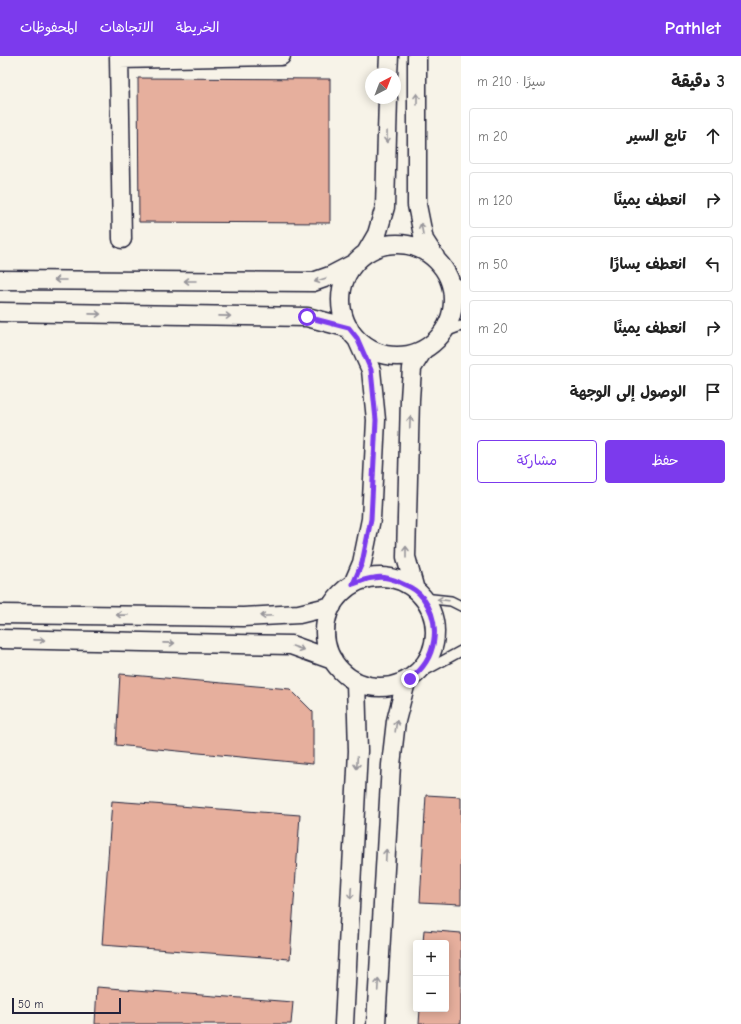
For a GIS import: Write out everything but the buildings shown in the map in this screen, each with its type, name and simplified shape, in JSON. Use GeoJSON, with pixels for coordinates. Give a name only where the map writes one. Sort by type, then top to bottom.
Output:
{"type":"FeatureCollection","features":[{"type":"Feature","properties":{"kind":"street"},"geometry":{"type":"LineString","coordinates":[[122,239],[119,57],[281,56]]}},
{"type":"Feature","properties":{"kind":"street"},"geometry":{"type":"LineString","coordinates":[[388,68],[389,56]]}},
{"type":"Feature","properties":{"kind":"street"},"geometry":{"type":"LineString","coordinates":[[0,312],[307,317],[353,333],[371,349],[388,355],[407,355],[424,349],[434,342],[442,333],[449,321],[453,307],[455,283],[439,263],[424,240],[417,205],[417,56]]}},
{"type":"Feature","properties":{"kind":"street"},"geometry":{"type":"LineString","coordinates":[[353,584],[362,563],[371,519],[376,420],[371,370],[343,312],[341,295],[346,278],[377,234],[385,207],[388,104]]}},
{"type":"Feature","properties":{"kind":"street"},"geometry":{"type":"LineString","coordinates":[[0,280],[312,282],[330,276],[384,245],[404,244],[423,250],[439,263]]}},
{"type":"Feature","properties":{"kind":"street"},"geometry":{"type":"LineString","coordinates":[[376,1024],[391,765],[396,721],[410,679],[429,659],[435,639],[433,617],[419,594],[406,557],[412,368],[424,349]]}},
{"type":"Feature","properties":{"kind":"street"},"geometry":{"type":"LineString","coordinates":[[410,679],[381,688],[356,682],[342,672],[332,660],[326,642],[326,623],[332,606],[341,594],[353,584],[374,578],[395,580],[419,594]]}},
{"type":"Feature","properties":{"kind":"street"},"geometry":{"type":"LineString","coordinates":[[0,614],[243,617],[299,614],[332,606]]}},
{"type":"Feature","properties":{"kind":"street"},"geometry":{"type":"LineString","coordinates":[[0,639],[291,645],[332,660]]}},
{"type":"Feature","properties":{"kind":"street"},"geometry":{"type":"LineString","coordinates":[[344,1024],[358,751],[356,682]]}},
{"type":"Feature","properties":{"kind":"lane"},"geometry":{"type":"LineString","coordinates":[[442,333],[461,326]]}},
{"type":"Feature","properties":{"kind":"lane"},"geometry":{"type":"LineString","coordinates":[[419,594],[451,601],[461,606]]}},
{"type":"Feature","properties":{"kind":"lane"},"geometry":{"type":"LineString","coordinates":[[410,679],[461,651]]}},
{"type":"Feature","properties":{"kind":"route"},"geometry":{"type":"LineString","coordinates":[[307,317],[349,328],[357,338],[371,370],[376,420],[371,519],[362,563],[353,584],[374,578],[395,580],[414,590],[423,598],[433,617],[435,639],[429,659],[415,676],[410,679]]}}]}
